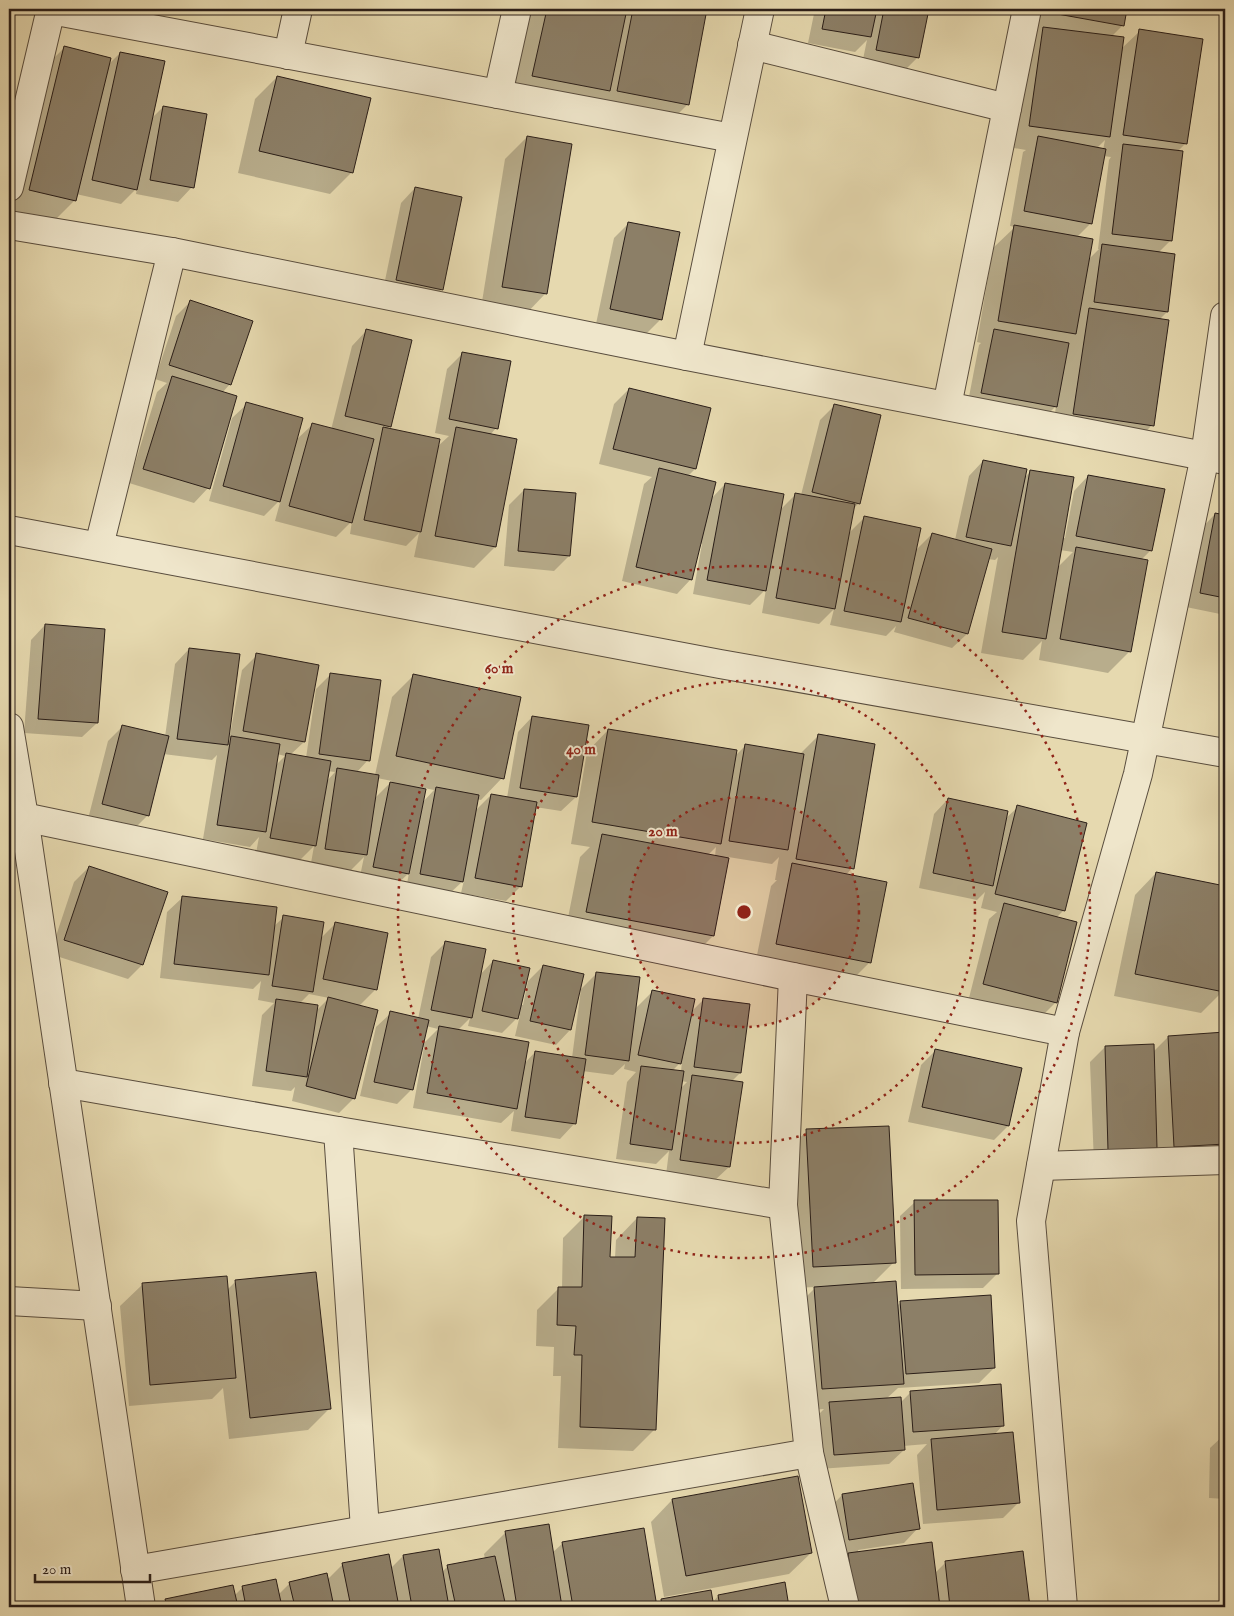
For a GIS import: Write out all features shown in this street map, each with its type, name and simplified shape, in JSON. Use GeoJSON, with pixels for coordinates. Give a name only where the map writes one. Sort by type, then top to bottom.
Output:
{"type":"FeatureCollection","features":[{"type":"Feature","properties":{"kind":"street"},"geometry":{"type":"LineString","coordinates":[[9,187],[51,9],[732,138]]}},
{"type":"Feature","properties":{"kind":"street"},"geometry":{"type":"LineString","coordinates":[[288,55],[298,9]]}},
{"type":"Feature","properties":{"kind":"street"},"geometry":{"type":"LineString","coordinates":[[498,94],[517,9]]}},
{"type":"Feature","properties":{"kind":"street"},"geometry":{"type":"LineString","coordinates":[[686,356],[760,9]]}},
{"type":"Feature","properties":{"kind":"street"},"geometry":{"type":"LineString","coordinates":[[947,406],[1026,9]]}},
{"type":"Feature","properties":{"kind":"street"},"geometry":{"type":"LineString","coordinates":[[752,44],[1007,108]]}},
{"type":"Feature","properties":{"kind":"street"},"geometry":{"type":"LineString","coordinates":[[9,226],[172,252],[686,356],[1215,458]]}},
{"type":"Feature","properties":{"kind":"street"},"geometry":{"type":"LineString","coordinates":[[99,546],[172,252]]}},
{"type":"Feature","properties":{"kind":"street"},"geometry":{"type":"LineString","coordinates":[[1063,1607],[1031,1221],[1065,1032],[1138,774],[1215,458],[1225,316]]}},
{"type":"Feature","properties":{"kind":"street"},"geometry":{"type":"LineString","coordinates":[[9,530],[710,662],[1225,753]]}},
{"type":"Feature","properties":{"kind":"street"},"geometry":{"type":"LineString","coordinates":[[9,727],[16,816],[63,1083],[141,1607]]}},
{"type":"Feature","properties":{"kind":"street"},"geometry":{"type":"LineString","coordinates":[[16,816],[1065,1032]]}},
{"type":"Feature","properties":{"kind":"street"},"geometry":{"type":"LineString","coordinates":[[793,977],[783,1206],[809,1453],[845,1607]]}},
{"type":"Feature","properties":{"kind":"street"},"geometry":{"type":"LineString","coordinates":[[63,1083],[783,1206]]}},
{"type":"Feature","properties":{"kind":"street"},"geometry":{"type":"LineString","coordinates":[[338,1131],[365,1529]]}},
{"type":"Feature","properties":{"kind":"street"},"geometry":{"type":"LineString","coordinates":[[1041,1166],[1225,1160]]}},
{"type":"Feature","properties":{"kind":"street"},"geometry":{"type":"LineString","coordinates":[[9,1301],[97,1306]]}},
{"type":"Feature","properties":{"kind":"street"},"geometry":{"type":"LineString","coordinates":[[135,1570],[809,1453]]}},
{"type":"Feature","properties":{"kind":"building"},"geometry":{"type":"Polygon","coordinates":[[[547,9],[627,9],[610,91],[532,76],[547,9]]]}},
{"type":"Feature","properties":{"kind":"building"},"geometry":{"type":"Polygon","coordinates":[[[633,9],[707,9],[689,105],[617,91],[633,9]]]}},
{"type":"Feature","properties":{"kind":"building"},"geometry":{"type":"Polygon","coordinates":[[[826,9],[877,9],[871,37],[822,29],[826,9]]]}},
{"type":"Feature","properties":{"kind":"building"},"geometry":{"type":"Polygon","coordinates":[[[884,9],[929,9],[919,58],[876,50],[884,9]]]}},
{"type":"Feature","properties":{"kind":"building"},"geometry":{"type":"Polygon","coordinates":[[[1053,9],[1127,9],[1124,26],[1052,13],[1053,9]]]}},
{"type":"Feature","properties":{"kind":"building"},"geometry":{"type":"Polygon","coordinates":[[[1043,27],[1124,37],[1110,137],[1029,126],[1043,27]]]}},
{"type":"Feature","properties":{"kind":"building"},"geometry":{"type":"Polygon","coordinates":[[[1139,29],[1203,39],[1187,144],[1123,135],[1139,29]]]}},
{"type":"Feature","properties":{"kind":"building"},"geometry":{"type":"Polygon","coordinates":[[[64,46],[111,58],[76,201],[29,190],[64,46]]]}},
{"type":"Feature","properties":{"kind":"building"},"geometry":{"type":"Polygon","coordinates":[[[120,52],[165,61],[137,190],[92,180],[120,52]]]}},
{"type":"Feature","properties":{"kind":"building"},"geometry":{"type":"Polygon","coordinates":[[[277,76],[371,98],[353,173],[259,151],[277,76]]]}},
{"type":"Feature","properties":{"kind":"building"},"geometry":{"type":"Polygon","coordinates":[[[163,106],[207,114],[194,188],[150,180],[163,106]]]}},
{"type":"Feature","properties":{"kind":"building"},"geometry":{"type":"Polygon","coordinates":[[[527,136],[572,144],[547,294],[502,287],[527,136]]]}},
{"type":"Feature","properties":{"kind":"building"},"geometry":{"type":"Polygon","coordinates":[[[1038,136],[1106,149],[1092,224],[1024,211],[1038,136]]]}},
{"type":"Feature","properties":{"kind":"building"},"geometry":{"type":"Polygon","coordinates":[[[1123,144],[1183,151],[1172,241],[1112,234],[1123,144]]]}},
{"type":"Feature","properties":{"kind":"building"},"geometry":{"type":"Polygon","coordinates":[[[415,187],[462,197],[443,290],[396,280],[415,187]]]}},
{"type":"Feature","properties":{"kind":"building"},"geometry":{"type":"Polygon","coordinates":[[[628,222],[680,232],[662,320],[610,309],[628,222]]]}},
{"type":"Feature","properties":{"kind":"building"},"geometry":{"type":"Polygon","coordinates":[[[1014,225],[1093,239],[1076,334],[998,321],[1014,225]]]}},
{"type":"Feature","properties":{"kind":"building"},"geometry":{"type":"Polygon","coordinates":[[[1102,244],[1175,254],[1168,312],[1094,302],[1102,244]]]}},
{"type":"Feature","properties":{"kind":"building"},"geometry":{"type":"Polygon","coordinates":[[[190,300],[253,321],[231,385],[169,365],[190,300]]]}},
{"type":"Feature","properties":{"kind":"building"},"geometry":{"type":"Polygon","coordinates":[[[1089,308],[1169,320],[1154,426],[1073,414],[1089,308]]]}},
{"type":"Feature","properties":{"kind":"building"},"geometry":{"type":"Polygon","coordinates":[[[366,329],[412,340],[391,427],[345,416],[366,329]]]}},
{"type":"Feature","properties":{"kind":"building"},"geometry":{"type":"Polygon","coordinates":[[[994,329],[1069,343],[1057,407],[981,393],[994,329]]]}},
{"type":"Feature","properties":{"kind":"building"},"geometry":{"type":"Polygon","coordinates":[[[462,352],[511,361],[498,429],[449,419],[462,352]]]}},
{"type":"Feature","properties":{"kind":"building"},"geometry":{"type":"Polygon","coordinates":[[[172,376],[237,396],[210,489],[143,469],[172,376]]]}},
{"type":"Feature","properties":{"kind":"building"},"geometry":{"type":"Polygon","coordinates":[[[629,388],[711,408],[696,469],[613,449],[629,388]]]}},
{"type":"Feature","properties":{"kind":"building"},"geometry":{"type":"Polygon","coordinates":[[[246,402],[303,418],[280,502],[223,486],[246,402]]]}},
{"type":"Feature","properties":{"kind":"building"},"geometry":{"type":"Polygon","coordinates":[[[834,404],[881,415],[860,504],[812,492],[834,404]]]}},
{"type":"Feature","properties":{"kind":"building"},"geometry":{"type":"Polygon","coordinates":[[[312,423],[374,439],[352,523],[289,506],[312,423]]]}},
{"type":"Feature","properties":{"kind":"building"},"geometry":{"type":"Polygon","coordinates":[[[383,427],[440,439],[421,532],[364,520],[383,427]]]}},
{"type":"Feature","properties":{"kind":"building"},"geometry":{"type":"Polygon","coordinates":[[[456,427],[517,439],[496,547],[435,536],[456,427]]]}},
{"type":"Feature","properties":{"kind":"building"},"geometry":{"type":"Polygon","coordinates":[[[983,460],[1027,469],[1011,546],[966,537],[983,460]]]}},
{"type":"Feature","properties":{"kind":"building"},"geometry":{"type":"Polygon","coordinates":[[[659,468],[716,482],[692,580],[636,567],[659,468]]]}},
{"type":"Feature","properties":{"kind":"building"},"geometry":{"type":"Polygon","coordinates":[[[1030,470],[1074,477],[1046,639],[1002,632],[1030,470]]]}},
{"type":"Feature","properties":{"kind":"building"},"geometry":{"type":"Polygon","coordinates":[[[1088,475],[1165,489],[1152,551],[1076,536],[1088,475]]]}},
{"type":"Feature","properties":{"kind":"building"},"geometry":{"type":"Polygon","coordinates":[[[725,483],[784,494],[766,591],[707,580],[725,483]]]}},
{"type":"Feature","properties":{"kind":"building"},"geometry":{"type":"Polygon","coordinates":[[[524,489],[576,493],[570,556],[518,551],[524,489]]]}},
{"type":"Feature","properties":{"kind":"building"},"geometry":{"type":"Polygon","coordinates":[[[795,493],[855,504],[835,609],[776,598],[795,493]]]}},
{"type":"Feature","properties":{"kind":"building"},"geometry":{"type":"Polygon","coordinates":[[[1215,513],[1225,515],[1225,598],[1200,593],[1215,513]]]}},
{"type":"Feature","properties":{"kind":"building"},"geometry":{"type":"Polygon","coordinates":[[[864,516],[921,528],[901,622],[844,611],[864,516]]]}},
{"type":"Feature","properties":{"kind":"building"},"geometry":{"type":"Polygon","coordinates":[[[932,533],[992,549],[968,634],[908,618],[932,533]]]}},
{"type":"Feature","properties":{"kind":"building"},"geometry":{"type":"Polygon","coordinates":[[[1076,547],[1148,560],[1131,652],[1060,639],[1076,547]]]}},
{"type":"Feature","properties":{"kind":"building"},"geometry":{"type":"Polygon","coordinates":[[[45,624],[105,629],[98,723],[38,719],[45,624]]]}},
{"type":"Feature","properties":{"kind":"building"},"geometry":{"type":"Polygon","coordinates":[[[189,648],[240,654],[228,745],[177,739],[189,648]]]}},
{"type":"Feature","properties":{"kind":"building"},"geometry":{"type":"Polygon","coordinates":[[[256,653],[319,665],[305,742],[243,731],[256,653]]]}},
{"type":"Feature","properties":{"kind":"building"},"geometry":{"type":"Polygon","coordinates":[[[330,673],[381,680],[370,761],[319,754],[330,673]]]}},
{"type":"Feature","properties":{"kind":"building"},"geometry":{"type":"Polygon","coordinates":[[[413,674],[521,697],[504,779],[396,756],[413,674]]]}},
{"type":"Feature","properties":{"kind":"building"},"geometry":{"type":"Polygon","coordinates":[[[532,716],[589,725],[577,797],[520,788],[532,716]]]}},
{"type":"Feature","properties":{"kind":"building"},"geometry":{"type":"Polygon","coordinates":[[[122,725],[169,736],[149,816],[102,804],[122,725]]]}},
{"type":"Feature","properties":{"kind":"building"},"geometry":{"type":"Polygon","coordinates":[[[608,729],[737,750],[721,844],[592,822],[608,729]]]}},
{"type":"Feature","properties":{"kind":"building"},"geometry":{"type":"Polygon","coordinates":[[[818,734],[875,744],[854,869],[796,859],[818,734]]]}},
{"type":"Feature","properties":{"kind":"building"},"geometry":{"type":"Polygon","coordinates":[[[231,736],[280,744],[266,832],[217,825],[231,736]]]}},
{"type":"Feature","properties":{"kind":"building"},"geometry":{"type":"Polygon","coordinates":[[[745,744],[804,754],[788,850],[729,841],[745,744]]]}},
{"type":"Feature","properties":{"kind":"building"},"geometry":{"type":"Polygon","coordinates":[[[286,753],[331,761],[316,846],[270,838],[286,753]]]}},
{"type":"Feature","properties":{"kind":"building"},"geometry":{"type":"Polygon","coordinates":[[[337,768],[379,775],[367,855],[325,849],[337,768]]]}},
{"type":"Feature","properties":{"kind":"building"},"geometry":{"type":"Polygon","coordinates":[[[390,782],[426,789],[409,874],[373,867],[390,782]]]}},
{"type":"Feature","properties":{"kind":"building"},"geometry":{"type":"Polygon","coordinates":[[[436,787],[479,795],[463,882],[420,874],[436,787]]]}},
{"type":"Feature","properties":{"kind":"building"},"geometry":{"type":"Polygon","coordinates":[[[491,794],[537,802],[522,887],[475,878],[491,794]]]}},
{"type":"Feature","properties":{"kind":"building"},"geometry":{"type":"Polygon","coordinates":[[[948,798],[1008,811],[993,886],[933,873],[948,798]]]}},
{"type":"Feature","properties":{"kind":"building"},"geometry":{"type":"Polygon","coordinates":[[[1017,805],[1087,823],[1065,911],[995,894],[1017,805]]]}},
{"type":"Feature","properties":{"kind":"building"},"geometry":{"type":"Polygon","coordinates":[[[602,834],[729,858],[714,936],[586,912],[602,834]]]}},
{"type":"Feature","properties":{"kind":"building"},"geometry":{"type":"Polygon","coordinates":[[[792,863],[887,882],[871,963],[776,944],[792,863]]]}},
{"type":"Feature","properties":{"kind":"building"},"geometry":{"type":"Polygon","coordinates":[[[89,866],[168,892],[143,965],[64,940],[89,866]]]}},
{"type":"Feature","properties":{"kind":"building"},"geometry":{"type":"Polygon","coordinates":[[[1156,872],[1225,886],[1224,992],[1135,974],[1156,872]]]}},
{"type":"Feature","properties":{"kind":"building"},"geometry":{"type":"Polygon","coordinates":[[[182,896],[277,907],[269,975],[174,964],[182,896]]]}},
{"type":"Feature","properties":{"kind":"building"},"geometry":{"type":"Polygon","coordinates":[[[1004,903],[1077,922],[1057,1003],[983,984],[1004,903]]]}},
{"type":"Feature","properties":{"kind":"building"},"geometry":{"type":"Polygon","coordinates":[[[283,915],[324,922],[313,992],[272,986],[283,915]]]}},
{"type":"Feature","properties":{"kind":"building"},"geometry":{"type":"Polygon","coordinates":[[[335,922],[388,933],[377,990],[323,979],[335,922]]]}},
{"type":"Feature","properties":{"kind":"building"},"geometry":{"type":"Polygon","coordinates":[[[445,941],[486,949],[472,1018],[431,1010],[445,941]]]}},
{"type":"Feature","properties":{"kind":"building"},"geometry":{"type":"Polygon","coordinates":[[[493,960],[530,968],[518,1019],[482,1011],[493,960]]]}},
{"type":"Feature","properties":{"kind":"building"},"geometry":{"type":"Polygon","coordinates":[[[543,965],[584,974],[571,1030],[530,1021],[543,965]]]}},
{"type":"Feature","properties":{"kind":"building"},"geometry":{"type":"Polygon","coordinates":[[[596,972],[640,977],[629,1061],[585,1055],[596,972]]]}},
{"type":"Feature","properties":{"kind":"building"},"geometry":{"type":"Polygon","coordinates":[[[652,990],[695,999],[681,1064],[638,1055],[652,990]]]}},
{"type":"Feature","properties":{"kind":"building"},"geometry":{"type":"Polygon","coordinates":[[[328,997],[378,1010],[355,1099],[306,1086],[328,997]]]}},
{"type":"Feature","properties":{"kind":"building"},"geometry":{"type":"Polygon","coordinates":[[[703,998],[750,1004],[741,1073],[694,1067],[703,998]]]}},
{"type":"Feature","properties":{"kind":"building"},"geometry":{"type":"Polygon","coordinates":[[[276,999],[318,1005],[307,1077],[266,1071],[276,999]]]}},
{"type":"Feature","properties":{"kind":"building"},"geometry":{"type":"Polygon","coordinates":[[[390,1011],[429,1020],[413,1090],[374,1082],[390,1011]]]}},
{"type":"Feature","properties":{"kind":"building"},"geometry":{"type":"Polygon","coordinates":[[[439,1026],[529,1042],[517,1109],[427,1093],[439,1026]]]}},
{"type":"Feature","properties":{"kind":"building"},"geometry":{"type":"Polygon","coordinates":[[[1225,1032],[1225,1144],[1174,1147],[1168,1036],[1225,1032]]]}},
{"type":"Feature","properties":{"kind":"building"},"geometry":{"type":"Polygon","coordinates":[[[1154,1044],[1157,1148],[1108,1150],[1105,1046],[1154,1044]]]}},
{"type":"Feature","properties":{"kind":"building"},"geometry":{"type":"Polygon","coordinates":[[[935,1049],[1022,1068],[1009,1126],[922,1107],[935,1049]]]}},
{"type":"Feature","properties":{"kind":"building"},"geometry":{"type":"Polygon","coordinates":[[[535,1051],[586,1059],[576,1124],[525,1117],[535,1051]]]}},
{"type":"Feature","properties":{"kind":"building"},"geometry":{"type":"Polygon","coordinates":[[[641,1066],[684,1071],[672,1150],[630,1144],[641,1066]]]}},
{"type":"Feature","properties":{"kind":"building"},"geometry":{"type":"Polygon","coordinates":[[[692,1075],[743,1082],[730,1167],[680,1160],[692,1075]]]}},
{"type":"Feature","properties":{"kind":"building"},"geometry":{"type":"Polygon","coordinates":[[[889,1126],[896,1263],[813,1267],[806,1129],[889,1126]]]}},
{"type":"Feature","properties":{"kind":"building"},"geometry":{"type":"Polygon","coordinates":[[[914,1200],[998,1200],[999,1274],[915,1275],[914,1200]]]}},
{"type":"Feature","properties":{"kind":"building"},"geometry":{"type":"Polygon","coordinates":[[[584,1215],[612,1216],[610,1257],[635,1257],[637,1217],[665,1218],[656,1430],[580,1427],[582,1355],[574,1355],[576,1326],[557,1325],[558,1287],[582,1287],[584,1215]]]}},
{"type":"Feature","properties":{"kind":"building"},"geometry":{"type":"Polygon","coordinates":[[[9,1221],[12,1260],[9,1261],[9,1221]]]}},
{"type":"Feature","properties":{"kind":"building"},"geometry":{"type":"Polygon","coordinates":[[[316,1272],[331,1409],[250,1418],[235,1280],[316,1272]]]}},
{"type":"Feature","properties":{"kind":"building"},"geometry":{"type":"Polygon","coordinates":[[[227,1276],[236,1378],[150,1385],[142,1283],[227,1276]]]}},
{"type":"Feature","properties":{"kind":"building"},"geometry":{"type":"Polygon","coordinates":[[[896,1281],[904,1384],[822,1389],[814,1287],[896,1281]]]}},
{"type":"Feature","properties":{"kind":"building"},"geometry":{"type":"Polygon","coordinates":[[[991,1295],[995,1368],[906,1374],[900,1301],[991,1295]]]}},
{"type":"Feature","properties":{"kind":"building"},"geometry":{"type":"Polygon","coordinates":[[[1001,1384],[1004,1426],[913,1432],[910,1391],[1001,1384]]]}},
{"type":"Feature","properties":{"kind":"building"},"geometry":{"type":"Polygon","coordinates":[[[901,1397],[905,1450],[834,1455],[829,1402],[901,1397]]]}},
{"type":"Feature","properties":{"kind":"building"},"geometry":{"type":"Polygon","coordinates":[[[1013,1432],[1020,1503],[937,1510],[931,1439],[1013,1432]]]}},
{"type":"Feature","properties":{"kind":"building"},"geometry":{"type":"Polygon","coordinates":[[[1224,1432],[1225,1484],[1223,1484],[1224,1432]]]}},
{"type":"Feature","properties":{"kind":"building"},"geometry":{"type":"Polygon","coordinates":[[[798,1476],[812,1553],[686,1576],[672,1499],[798,1476]]]}},
{"type":"Feature","properties":{"kind":"building"},"geometry":{"type":"Polygon","coordinates":[[[913,1483],[920,1529],[849,1540],[842,1494],[913,1483]]]}},
{"type":"Feature","properties":{"kind":"building"},"geometry":{"type":"Polygon","coordinates":[[[549,1524],[562,1607],[517,1607],[505,1531],[549,1524]]]}},
{"type":"Feature","properties":{"kind":"building"},"geometry":{"type":"Polygon","coordinates":[[[644,1528],[657,1607],[573,1607],[562,1542],[644,1528]]]}},
{"type":"Feature","properties":{"kind":"building"},"geometry":{"type":"Polygon","coordinates":[[[932,1542],[940,1607],[855,1607],[848,1553],[932,1542]]]}},
{"type":"Feature","properties":{"kind":"building"},"geometry":{"type":"Polygon","coordinates":[[[439,1549],[449,1607],[412,1607],[403,1555],[439,1549]]]}},
{"type":"Feature","properties":{"kind":"building"},"geometry":{"type":"Polygon","coordinates":[[[1023,1551],[1030,1607],[950,1607],[945,1561],[1023,1551]]]}},
{"type":"Feature","properties":{"kind":"building"},"geometry":{"type":"Polygon","coordinates":[[[389,1554],[399,1607],[351,1607],[342,1563],[389,1554]]]}},
{"type":"Feature","properties":{"kind":"building"},"geometry":{"type":"Polygon","coordinates":[[[495,1556],[506,1607],[456,1607],[447,1565],[495,1556]]]}},
{"type":"Feature","properties":{"kind":"building"},"geometry":{"type":"Polygon","coordinates":[[[327,1573],[334,1607],[295,1607],[289,1582],[327,1573]]]}},
{"type":"Feature","properties":{"kind":"building"},"geometry":{"type":"Polygon","coordinates":[[[276,1579],[282,1607],[246,1607],[242,1586],[276,1579]]]}},
{"type":"Feature","properties":{"kind":"building"},"geometry":{"type":"Polygon","coordinates":[[[785,1582],[789,1607],[720,1607],[718,1595],[785,1582]]]}},
{"type":"Feature","properties":{"kind":"building"},"geometry":{"type":"Polygon","coordinates":[[[233,1585],[238,1607],[167,1607],[165,1599],[233,1585]]]}},
{"type":"Feature","properties":{"kind":"building"},"geometry":{"type":"Polygon","coordinates":[[[711,1590],[714,1607],[662,1607],[661,1599],[711,1590]]]}}]}
